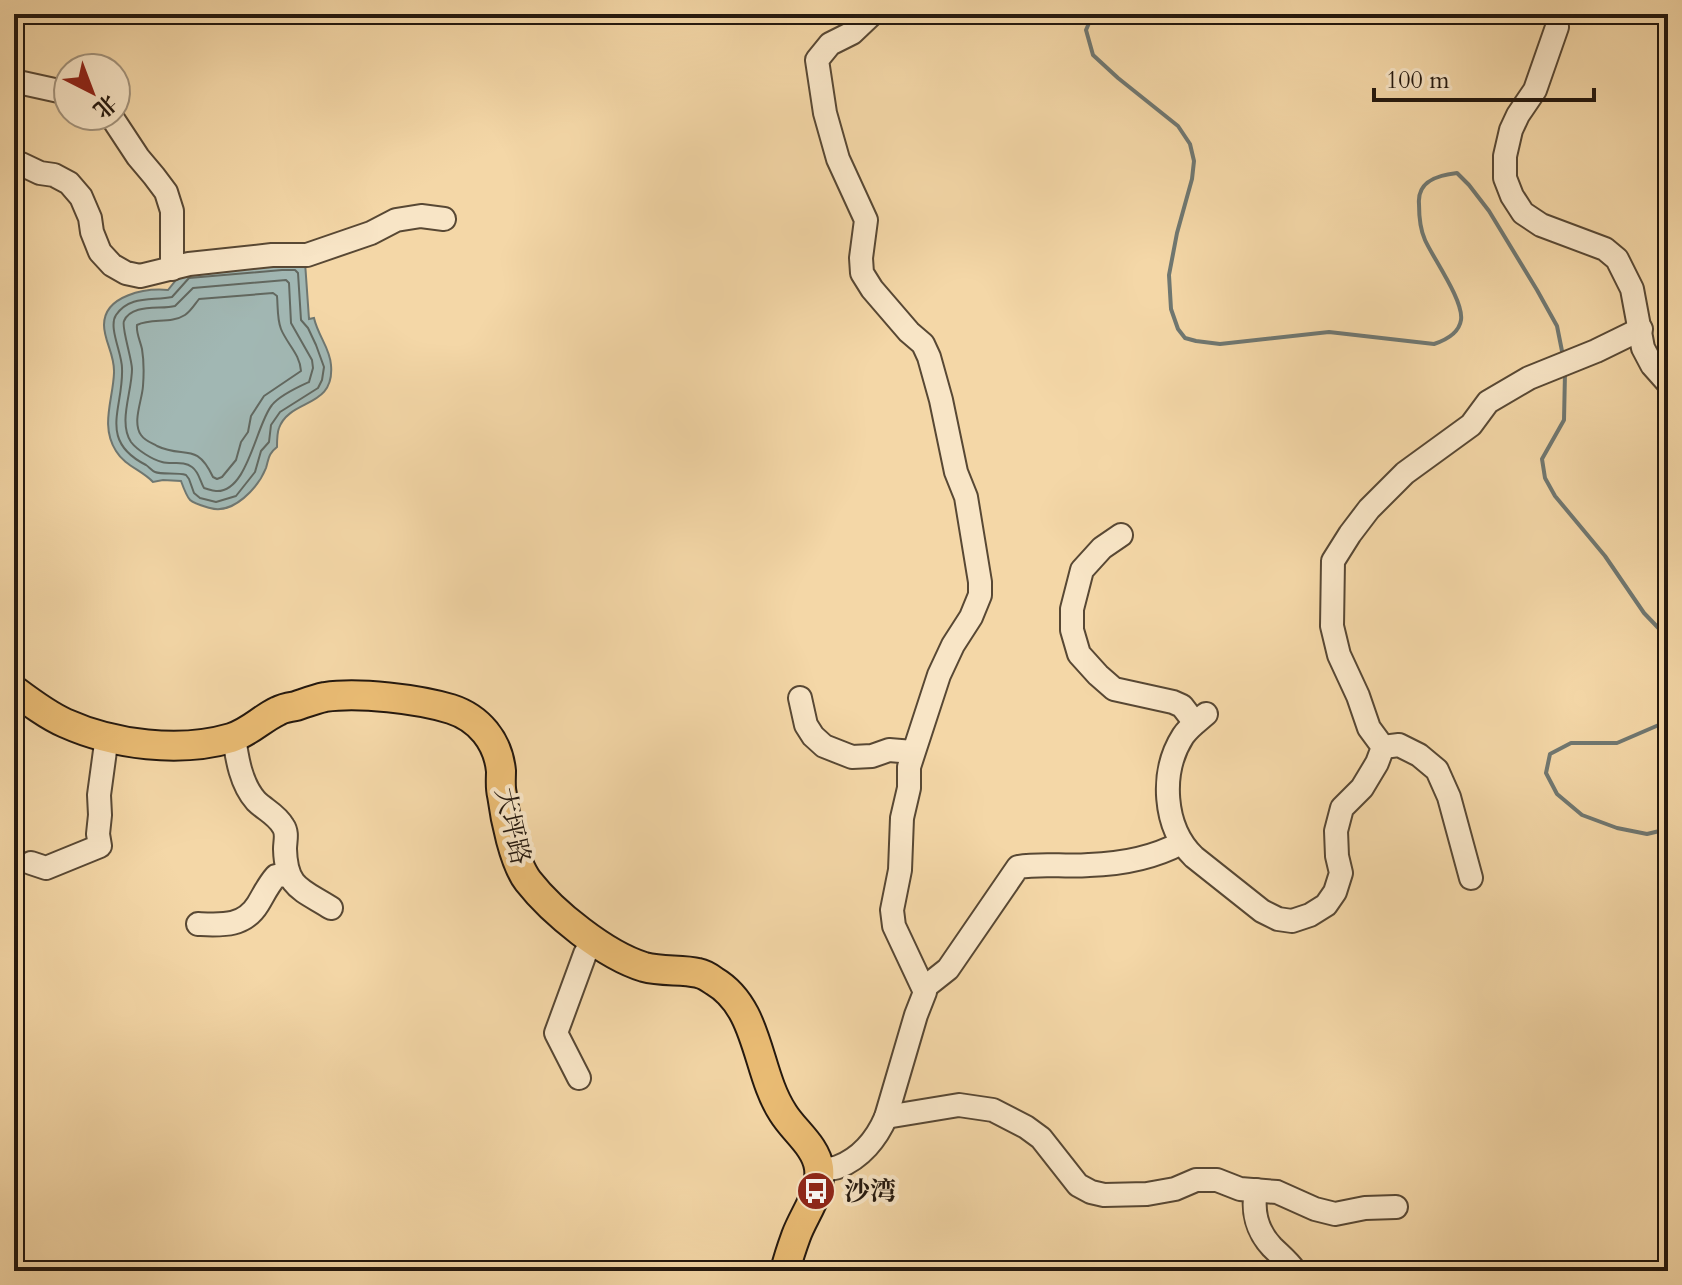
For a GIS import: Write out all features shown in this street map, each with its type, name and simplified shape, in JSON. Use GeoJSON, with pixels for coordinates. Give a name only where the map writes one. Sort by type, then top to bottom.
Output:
{"type":"FeatureCollection","features":[{"type":"Feature","properties":{"kind":"main road","name":"大坪路"},"geometry":{"type":"LineString","coordinates":[[14,690],[63,722],[86,731],[148,745],[185,746],[234,737],[253,729],[278,711],[323,698],[395,699],[451,709],[471,717],[485,730],[497,751],[509,831],[525,878],[563,916],[620,956],[645,967],[699,973],[718,983],[740,1007],[781,1111],[814,1152],[819,1170]]}},
{"type":"Feature","properties":{"kind":"main road"},"geometry":{"type":"LineString","coordinates":[[785,1271],[797,1234],[809,1212],[819,1170]]}},
{"type":"Feature","properties":{"kind":"street"},"geometry":{"type":"LineString","coordinates":[[819,1170],[838,1167],[855,1157],[880,1132],[925,992],[894,926],[892,910],[900,870],[902,818],[909,788],[909,767],[939,675],[980,595],[966,497],[956,472],[929,357],[923,344],[872,289],[862,273],[866,220],[838,159],[825,113],[817,60],[830,44],[852,33],[872,14]]}},
{"type":"Feature","properties":{"kind":"street"},"geometry":{"type":"LineString","coordinates":[[1557,27],[1535,90],[1511,130],[1505,156],[1505,178],[1523,213],[1541,225],[1605,249],[1617,259],[1632,289],[1643,348],[1652,365],[1668,383]]}},
{"type":"Feature","properties":{"kind":"street"},"geometry":{"type":"LineString","coordinates":[[14,79],[52,89]]}},
{"type":"Feature","properties":{"kind":"street"},"geometry":{"type":"LineString","coordinates":[[122,132],[166,192],[172,211],[172,269]]}},
{"type":"Feature","properties":{"kind":"street"},"geometry":{"type":"LineString","coordinates":[[14,165],[21,164],[69,183],[81,197],[100,252],[112,265],[140,276],[189,264],[272,255],[307,255],[371,233],[396,220],[421,216],[444,219]]}},
{"type":"Feature","properties":{"kind":"street"},"geometry":{"type":"LineString","coordinates":[[1383,747],[1369,728],[1339,655],[1332,626],[1333,561],[1369,509],[1405,473],[1471,425],[1488,402],[1529,378],[1641,329]]}},
{"type":"Feature","properties":{"kind":"street"},"geometry":{"type":"LineString","coordinates":[[1121,535],[1102,548],[1082,570],[1072,609],[1072,630],[1079,654],[1114,689],[1173,702],[1200,719],[1185,733],[1175,753],[1168,801],[1181,843],[1194,857],[1262,911],[1278,919],[1292,921],[1310,915],[1326,905],[1335,892],[1341,873],[1336,831],[1342,808],[1362,788],[1383,747]]}},
{"type":"Feature","properties":{"kind":"street"},"geometry":{"type":"LineString","coordinates":[[800,698],[806,725],[824,746],[852,757],[872,756],[889,750],[913,752]]}},
{"type":"Feature","properties":{"kind":"street"},"geometry":{"type":"LineString","coordinates":[[31,863],[46,868],[100,846],[99,795],[107,736]]}},
{"type":"Feature","properties":{"kind":"street"},"geometry":{"type":"LineString","coordinates":[[234,737],[242,776],[248,788],[286,830],[288,875],[295,885],[331,908]]}},
{"type":"Feature","properties":{"kind":"street"},"geometry":{"type":"LineString","coordinates":[[1383,747],[1399,745],[1419,755],[1437,770],[1449,797],[1471,878]]}},
{"type":"Feature","properties":{"kind":"street"},"geometry":{"type":"LineString","coordinates":[[924,988],[948,969],[1018,867],[1128,861],[1161,854],[1181,843]]}},
{"type":"Feature","properties":{"kind":"street"},"geometry":{"type":"LineString","coordinates":[[198,924],[242,921],[276,876],[288,875]]}},
{"type":"Feature","properties":{"kind":"street"},"geometry":{"type":"LineString","coordinates":[[579,1078],[556,1033],[585,954],[594,939]]}},
{"type":"Feature","properties":{"kind":"street"},"geometry":{"type":"LineString","coordinates":[[886,1117],[959,1105],[993,1110],[1041,1138],[1078,1185],[1104,1195],[1147,1194],[1175,1189],[1196,1180],[1217,1180],[1240,1189],[1277,1192],[1315,1209],[1335,1214],[1365,1208],[1396,1207]]}},
{"type":"Feature","properties":{"kind":"street"},"geometry":{"type":"LineString","coordinates":[[1256,1190],[1256,1222],[1265,1238],[1295,1271]]}},
{"type":"Feature","properties":{"kind":"water"},"geometry":{"type":"Polygon","coordinates":[[[305,262],[309,319],[314,318],[328,353],[330,379],[319,396],[285,418],[278,430],[277,447],[270,454],[262,476],[251,491],[227,508],[210,508],[191,500],[181,481],[153,482],[124,460],[111,442],[108,422],[114,366],[104,325],[111,307],[118,300],[138,292],[168,290],[184,270],[305,262]]]}},
{"type":"Feature","properties":{"kind":"waterway"},"geometry":{"type":"LineString","coordinates":[[1093,14],[1086,30],[1093,55],[1178,126],[1190,144],[1194,161],[1192,179],[1169,275],[1171,309],[1185,338],[1220,344],[1329,332],[1434,344],[1447,338],[1460,325],[1461,312],[1423,236],[1419,196],[1430,181],[1457,173],[1489,211],[1537,290],[1557,326],[1563,356]]}},
{"type":"Feature","properties":{"kind":"waterway"},"geometry":{"type":"LineString","coordinates":[[1565,373],[1564,420],[1542,459],[1545,478],[1555,496],[1605,556],[1644,613],[1668,638]]}},
{"type":"Feature","properties":{"kind":"waterway"},"geometry":{"type":"LineString","coordinates":[[1668,721],[1617,743],[1571,743],[1550,754],[1546,773],[1557,794],[1582,815],[1617,828],[1647,834],[1668,829]]}},
{"type":"Feature","properties":{"kind":"waterway"},"geometry":{"type":"LineString","coordinates":[[1668,1100],[1662,1115],[1661,1130],[1668,1161]]}},
{"type":"Feature","properties":{"kind":"place","name":"沙湾"},"geometry":{"type":"Point","coordinates":[816,1191]}}]}
